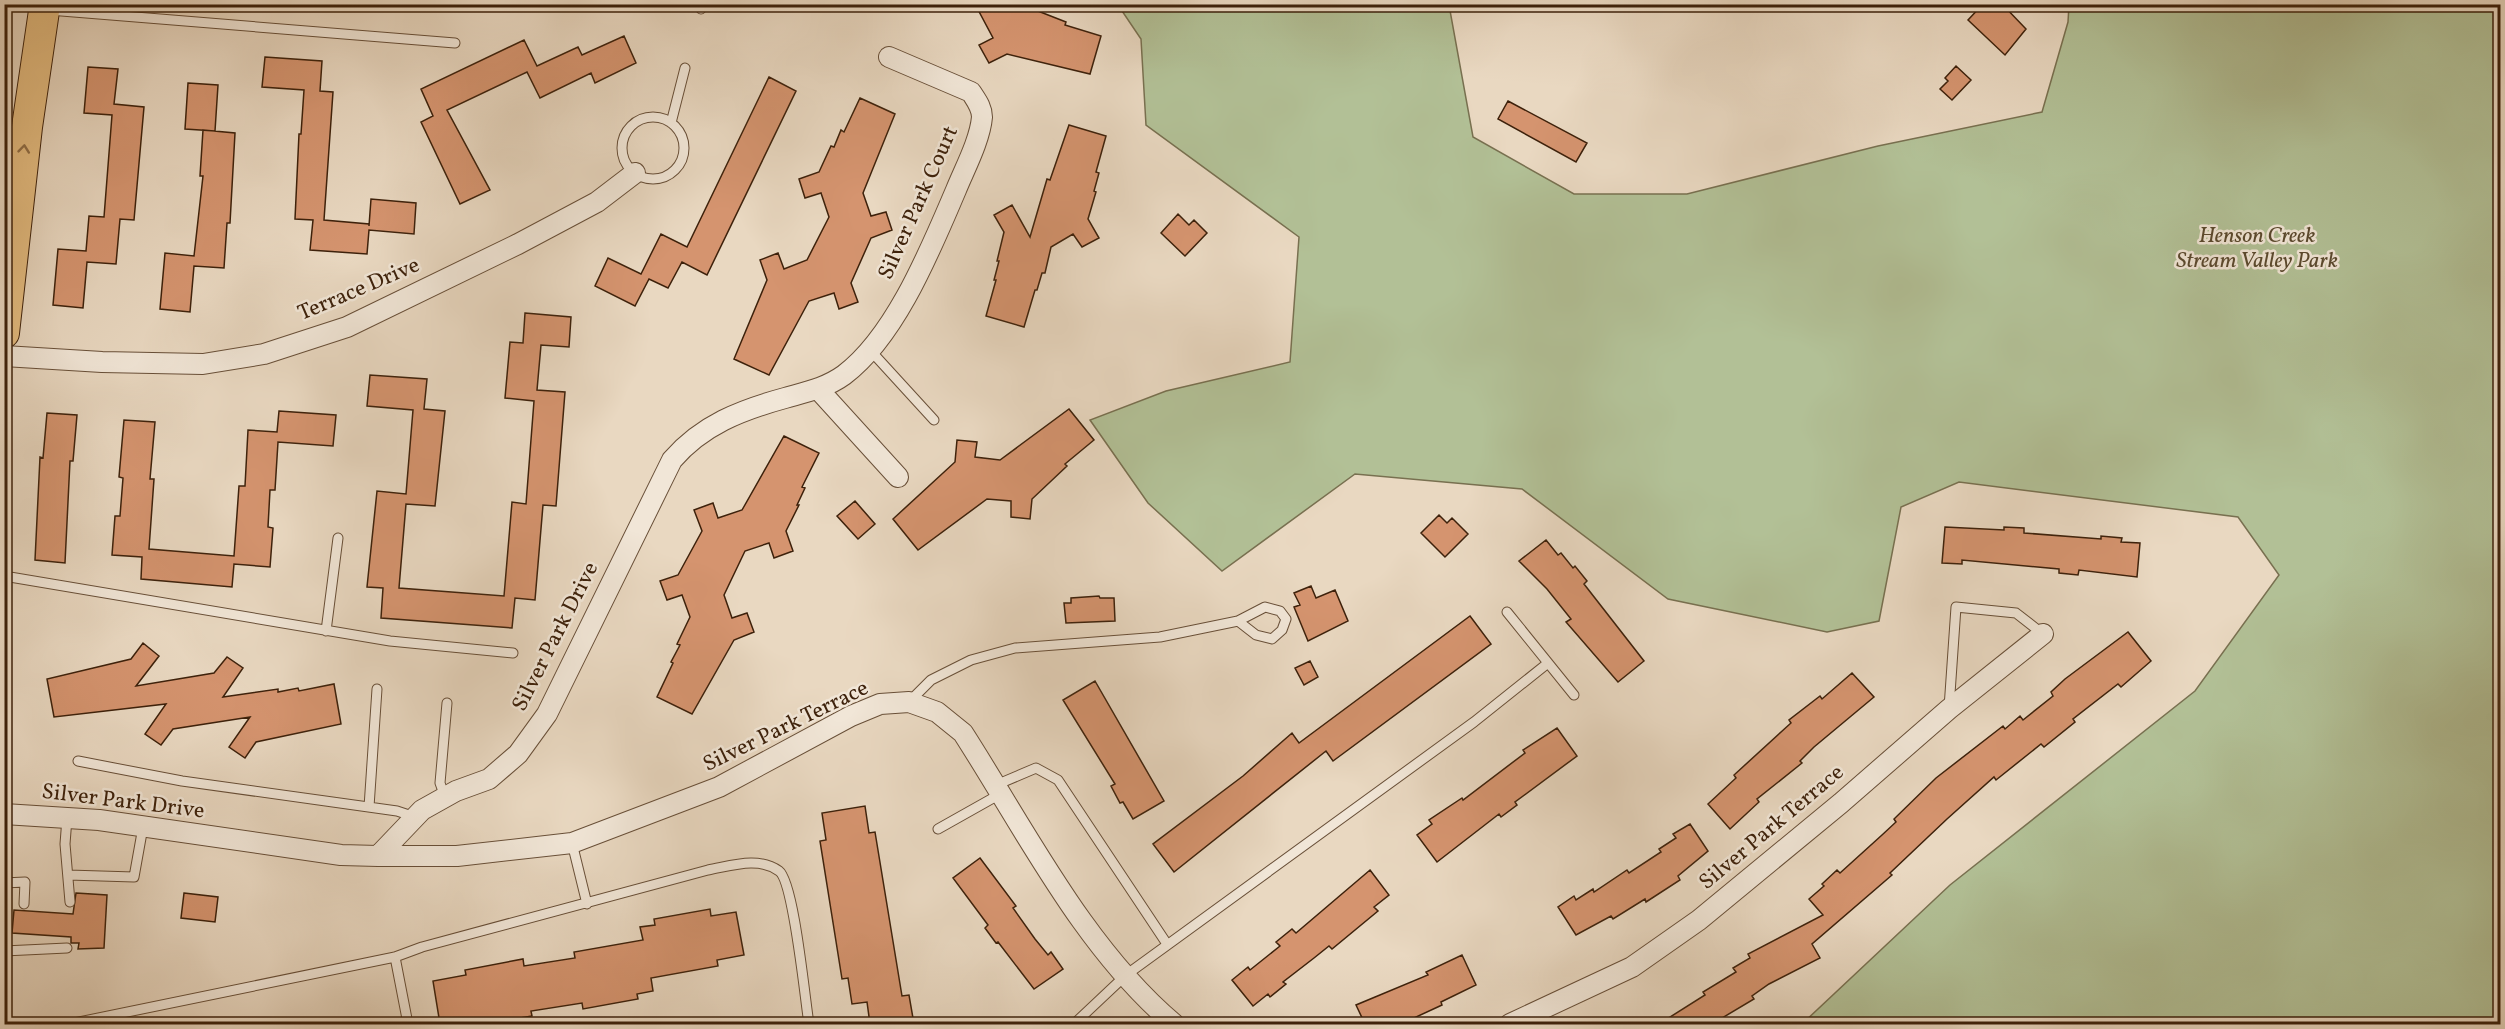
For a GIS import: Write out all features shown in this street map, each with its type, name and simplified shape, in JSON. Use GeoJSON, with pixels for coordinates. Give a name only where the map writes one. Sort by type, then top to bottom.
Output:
{"type":"FeatureCollection","features":[{"type":"Feature","properties":{"kind":"main road"},"geometry":{"type":"LineString","coordinates":[[4,333],[27,127],[44,7]]}},
{"type":"Feature","properties":{"kind":"street","name":"Silver Park Court"},"geometry":{"type":"LineString","coordinates":[[818,389],[842,376],[870,350],[904,298],[928,253],[970,154],[982,116],[979,103],[971,92],[889,57]]}},
{"type":"Feature","properties":{"kind":"street","name":"Terrace Drive"},"geometry":{"type":"LineString","coordinates":[[4,356],[102,362],[203,364],[264,354],[347,327],[518,244],[597,202],[635,173]]}},
{"type":"Feature","properties":{"kind":"street"},"geometry":{"type":"LineString","coordinates":[[818,389],[898,477]]}},
{"type":"Feature","properties":{"kind":"street","name":"Silver Park Drive"},"geometry":{"type":"LineString","coordinates":[[4,814],[67,818],[143,827],[341,855],[378,856],[422,810],[445,797],[489,779],[518,754],[547,714],[672,460],[689,441],[707,428],[743,410],[818,389]]}},
{"type":"Feature","properties":{"kind":"street","name":"Silver Park Terrace"},"geometry":{"type":"LineString","coordinates":[[1510,1024],[1547,1017],[1632,967],[1699,920],[1841,803],[1948,709],[2043,634]]}},
{"type":"Feature","properties":{"kind":"street","name":"Silver Park Terrace"},"geometry":{"type":"LineString","coordinates":[[378,856],[456,856],[572,843],[719,788],[851,716],[880,704],[909,702],[937,712],[963,733],[1077,915],[1153,1006],[1174,1024]]}},
{"type":"Feature","properties":{"kind":"lane"},"geometry":{"type":"LineString","coordinates":[[44,7],[455,43]]}},
{"type":"Feature","properties":{"kind":"lane"},"geometry":{"type":"LineString","coordinates":[[671,123],[685,68]]}},
{"type":"Feature","properties":{"kind":"lane"},"geometry":{"type":"LineString","coordinates":[[653,117],[671,123],[683,138],[684,151],[680,164],[672,173],[660,179],[647,179],[635,173],[627,164],[622,152],[624,139],[630,128],[640,120],[653,117]]}},
{"type":"Feature","properties":{"kind":"lane"},"geometry":{"type":"LineString","coordinates":[[870,350],[934,420]]}},
{"type":"Feature","properties":{"kind":"lane"},"geometry":{"type":"LineString","coordinates":[[326,631],[338,538]]}},
{"type":"Feature","properties":{"kind":"lane"},"geometry":{"type":"LineString","coordinates":[[4,576],[390,641],[513,653]]}},
{"type":"Feature","properties":{"kind":"lane"},"geometry":{"type":"LineString","coordinates":[[1948,709],[1956,607],[2016,613],[2043,634]]}},
{"type":"Feature","properties":{"kind":"lane"},"geometry":{"type":"LineString","coordinates":[[909,702],[931,680],[971,660],[1015,648],[1160,637],[1238,621],[1265,608],[1280,611],[1286,619],[1282,630],[1272,639],[1256,635],[1238,621]]}},
{"type":"Feature","properties":{"kind":"lane"},"geometry":{"type":"LineString","coordinates":[[1507,612],[1574,695]]}},
{"type":"Feature","properties":{"kind":"lane"},"geometry":{"type":"LineString","coordinates":[[1074,1024],[1126,975],[1474,722],[1548,663]]}},
{"type":"Feature","properties":{"kind":"lane"},"geometry":{"type":"LineString","coordinates":[[369,807],[377,689]]}},
{"type":"Feature","properties":{"kind":"lane"},"geometry":{"type":"LineString","coordinates":[[445,797],[440,783],[447,703]]}},
{"type":"Feature","properties":{"kind":"lane"},"geometry":{"type":"LineString","coordinates":[[78,761],[193,782],[397,811],[415,817]]}},
{"type":"Feature","properties":{"kind":"lane"},"geometry":{"type":"LineString","coordinates":[[938,830],[999,789],[1036,768],[1058,780],[1167,944]]}},
{"type":"Feature","properties":{"kind":"lane"},"geometry":{"type":"LineString","coordinates":[[67,818],[65,844],[70,902]]}},
{"type":"Feature","properties":{"kind":"lane"},"geometry":{"type":"LineString","coordinates":[[68,875],[134,877],[143,827]]}},
{"type":"Feature","properties":{"kind":"lane"},"geometry":{"type":"LineString","coordinates":[[572,843],[587,904]]}},
{"type":"Feature","properties":{"kind":"lane"},"geometry":{"type":"LineString","coordinates":[[69,1024],[395,957],[422,947],[708,870],[748,862],[777,869],[785,876],[791,898],[809,1024]]}},
{"type":"Feature","properties":{"kind":"lane"},"geometry":{"type":"LineString","coordinates":[[4,883],[25,882],[24,904]]}},
{"type":"Feature","properties":{"kind":"lane"},"geometry":{"type":"LineString","coordinates":[[4,951],[17,945],[67,948]]}},
{"type":"Feature","properties":{"kind":"lane"},"geometry":{"type":"LineString","coordinates":[[395,957],[408,1024]]}},
{"type":"Feature","properties":{"kind":"green space","name":"Henson Creek Stream Valley Park"},"geometry":{"type":"Polygon","coordinates":[[[1118,5],[1449,5],[1473,137],[1574,194],[1687,194],[1878,146],[2042,112],[2068,22],[2069,5],[2500,5],[2500,1024],[1802,1024],[1950,885],[2195,691],[2279,575],[2238,517],[1959,482],[1901,507],[1879,621],[1827,632],[1668,599],[1522,489],[1355,474],[1222,571],[1148,503],[1090,420],[1166,391],[1290,362],[1299,237],[1146,125],[1141,39],[1118,5]]]}},
{"type":"Feature","properties":{"kind":"building"},"geometry":{"type":"Polygon","coordinates":[[[975,4],[1020,4],[1066,22],[1065,25],[1101,36],[1090,74],[1007,54],[989,63],[979,45],[993,38],[975,4]]]}},
{"type":"Feature","properties":{"kind":"building"},"geometry":{"type":"Polygon","coordinates":[[[1983,4],[2002,4],[2026,29],[2005,55],[1968,20],[1983,4]]]}},
{"type":"Feature","properties":{"kind":"building"},"geometry":{"type":"Polygon","coordinates":[[[624,36],[636,63],[595,83],[591,73],[540,98],[527,72],[447,110],[490,190],[460,204],[421,122],[433,116],[421,89],[524,40],[537,66],[578,47],[582,55],[624,36]]]}},
{"type":"Feature","properties":{"kind":"building"},"geometry":{"type":"Polygon","coordinates":[[[265,57],[322,61],[320,91],[333,92],[324,220],[369,224],[369,226],[371,199],[416,203],[414,234],[369,230],[367,254],[310,250],[313,220],[295,219],[299,134],[301,134],[304,90],[262,87],[265,57]]]}},
{"type":"Feature","properties":{"kind":"building"},"geometry":{"type":"Polygon","coordinates":[[[1956,66],[1971,80],[1952,100],[1940,89],[1948,81],[1945,78],[1956,66]]]}},
{"type":"Feature","properties":{"kind":"building"},"geometry":{"type":"Polygon","coordinates":[[[88,67],[118,69],[114,104],[144,107],[134,220],[120,219],[116,264],[87,262],[83,308],[53,305],[58,249],[86,251],[89,216],[104,217],[112,115],[84,113],[88,67]]]}},
{"type":"Feature","properties":{"kind":"building"},"geometry":{"type":"Polygon","coordinates":[[[769,77],[796,91],[707,275],[682,262],[668,288],[649,279],[635,306],[595,286],[608,258],[641,274],[661,234],[687,247],[769,77]]]}},
{"type":"Feature","properties":{"kind":"building"},"geometry":{"type":"Polygon","coordinates":[[[188,83],[218,85],[215,131],[185,129],[188,83]]]}},
{"type":"Feature","properties":{"kind":"building"},"geometry":{"type":"Polygon","coordinates":[[[860,98],[895,114],[863,193],[871,216],[886,212],[892,230],[871,238],[851,283],[858,302],[839,309],[834,293],[809,301],[769,375],[734,359],[767,280],[760,260],[778,253],[784,269],[807,260],[829,217],[821,193],[805,198],[799,179],[819,172],[841,130],[844,132],[860,98]]]}},
{"type":"Feature","properties":{"kind":"building"},"geometry":{"type":"Polygon","coordinates":[[[1508,101],[1587,143],[1576,162],[1498,119],[1508,101]]]}},
{"type":"Feature","properties":{"kind":"building"},"geometry":{"type":"Polygon","coordinates":[[[1069,125],[1106,136],[1096,172],[1099,173],[1094,191],[1096,192],[1088,219],[1099,238],[1082,247],[1073,234],[1051,247],[1045,273],[1042,273],[1037,290],[1035,290],[1024,327],[986,316],[996,280],[994,280],[999,261],[997,261],[1004,232],[994,215],[1012,205],[1030,237],[1047,179],[1050,180],[1069,125]]]}},
{"type":"Feature","properties":{"kind":"building"},"geometry":{"type":"Polygon","coordinates":[[[203,130],[235,133],[230,223],[227,223],[224,268],[194,266],[190,312],[160,309],[165,253],[194,256],[203,176],[200,176],[203,130]]]}},
{"type":"Feature","properties":{"kind":"building"},"geometry":{"type":"Polygon","coordinates":[[[1178,214],[1189,225],[1194,220],[1207,233],[1185,256],[1161,233],[1178,214]]]}},
{"type":"Feature","properties":{"kind":"building"},"geometry":{"type":"Polygon","coordinates":[[[525,313],[571,317],[569,347],[541,345],[537,390],[565,392],[556,506],[543,505],[535,600],[515,598],[512,628],[381,618],[383,588],[367,587],[377,491],[406,494],[413,410],[367,406],[370,375],[427,379],[424,409],[445,411],[435,506],[406,504],[399,588],[504,596],[512,502],[526,504],[534,401],[505,398],[510,342],[523,343],[525,313]]]}},
{"type":"Feature","properties":{"kind":"building"},"geometry":{"type":"Polygon","coordinates":[[[1069,409],[1094,440],[1065,464],[1067,466],[1032,499],[1030,519],[1011,517],[1011,501],[987,499],[918,550],[893,519],[955,462],[957,440],[977,442],[975,457],[1000,460],[1069,409]]]}},
{"type":"Feature","properties":{"kind":"building"},"geometry":{"type":"Polygon","coordinates":[[[279,411],[336,415],[333,446],[278,442],[275,490],[270,490],[268,527],[273,528],[270,567],[234,564],[232,587],[141,579],[142,557],[112,555],[115,516],[120,516],[123,478],[119,477],[124,420],[155,422],[150,479],[154,479],[149,549],[234,556],[239,486],[245,486],[248,430],[277,432],[279,411]]]}},
{"type":"Feature","properties":{"kind":"building"},"geometry":{"type":"Polygon","coordinates":[[[47,413],[77,415],[73,461],[70,461],[65,563],[35,560],[40,457],[43,458],[47,413]]]}},
{"type":"Feature","properties":{"kind":"building"},"geometry":{"type":"Polygon","coordinates":[[[784,436],[819,453],[802,487],[805,488],[797,505],[799,505],[786,531],[793,551],[774,558],[769,543],[745,551],[724,595],[732,618],[747,613],[754,632],[734,640],[692,714],[657,697],[673,663],[671,662],[680,645],[677,644],[690,617],[682,595],[667,600],[660,581],[678,575],[702,531],[694,510],[713,503],[718,518],[742,510],[784,436]]]}},
{"type":"Feature","properties":{"kind":"building"},"geometry":{"type":"Polygon","coordinates":[[[855,501],[875,524],[858,539],[837,516],[855,501]]]}},
{"type":"Feature","properties":{"kind":"building"},"geometry":{"type":"Polygon","coordinates":[[[1439,515],[1447,523],[1452,518],[1468,534],[1445,557],[1421,533],[1439,515]]]}},
{"type":"Feature","properties":{"kind":"building"},"geometry":{"type":"Polygon","coordinates":[[[1945,527],[2004,530],[2004,527],[2024,528],[2024,533],[2101,539],[2101,536],[2122,538],[2121,542],[2140,543],[2137,577],[2079,570],[2078,575],[2059,573],[2059,569],[1962,560],[1962,564],[1942,563],[1945,527]]]}},
{"type":"Feature","properties":{"kind":"building"},"geometry":{"type":"Polygon","coordinates":[[[1546,540],[1558,555],[1561,553],[1573,568],[1575,566],[1587,581],[1584,584],[1644,661],[1618,682],[1566,622],[1571,619],[1547,589],[1519,561],[1546,540]]]}},
{"type":"Feature","properties":{"kind":"building"},"geometry":{"type":"Polygon","coordinates":[[[1311,586],[1316,598],[1335,590],[1348,621],[1308,641],[1294,607],[1300,605],[1294,593],[1311,586]]]}},
{"type":"Feature","properties":{"kind":"building"},"geometry":{"type":"Polygon","coordinates":[[[1099,596],[1100,598],[1114,598],[1115,621],[1066,623],[1064,603],[1071,603],[1071,598],[1099,596]]]}},
{"type":"Feature","properties":{"kind":"building"},"geometry":{"type":"Polygon","coordinates":[[[1470,616],[1491,644],[1333,761],[1326,751],[1174,872],[1153,844],[1243,776],[1292,733],[1299,743],[1470,616]]]}},
{"type":"Feature","properties":{"kind":"building"},"geometry":{"type":"Polygon","coordinates":[[[2128,632],[2151,661],[2121,687],[2118,684],[2073,719],[2075,722],[2044,747],[2041,744],[1996,780],[1994,777],[1947,819],[1890,873],[1892,875],[1812,944],[1820,958],[1769,984],[1752,996],[1754,999],[1712,1024],[1659,1024],[1705,995],[1703,992],[1736,972],[1733,968],[1750,958],[1748,954],[1823,915],[1809,899],[1837,870],[1840,873],[1896,822],[1894,819],[1936,778],[2003,726],[2005,729],[2020,716],[2023,720],[2053,696],[2051,692],[2065,679],[2128,632]]]}},
{"type":"Feature","properties":{"kind":"building"},"geometry":{"type":"Polygon","coordinates":[[[143,643],[159,656],[136,686],[214,673],[227,657],[243,668],[223,697],[278,689],[278,692],[298,688],[299,691],[334,684],[341,724],[256,742],[245,758],[229,747],[250,717],[173,729],[161,745],[145,734],[166,704],[54,717],[47,679],[131,659],[143,643]]]}},
{"type":"Feature","properties":{"kind":"building"},"geometry":{"type":"Polygon","coordinates":[[[1310,661],[1318,677],[1304,685],[1295,668],[1310,661]]]}},
{"type":"Feature","properties":{"kind":"building"},"geometry":{"type":"Polygon","coordinates":[[[1852,673],[1874,697],[1814,747],[1800,761],[1802,763],[1757,799],[1759,802],[1730,829],[1708,804],[1736,778],[1734,775],[1791,723],[1789,720],[1820,696],[1822,699],[1852,673]]]}},
{"type":"Feature","properties":{"kind":"building"},"geometry":{"type":"Polygon","coordinates":[[[1095,681],[1164,801],[1133,819],[1123,802],[1120,803],[1111,786],[1115,784],[1063,700],[1095,681]]]}},
{"type":"Feature","properties":{"kind":"building"},"geometry":{"type":"Polygon","coordinates":[[[1557,728],[1577,756],[1515,802],[1517,805],[1501,817],[1499,814],[1437,862],[1417,835],[1432,824],[1429,820],[1462,798],[1463,800],[1525,753],[1523,750],[1557,728]]]}},
{"type":"Feature","properties":{"kind":"building"},"geometry":{"type":"Polygon","coordinates":[[[865,806],[869,833],[875,832],[902,996],[909,995],[914,1024],[870,1024],[867,1002],[852,1004],[848,978],[842,979],[820,841],[826,840],[822,813],[865,806]]]}},
{"type":"Feature","properties":{"kind":"building"},"geometry":{"type":"Polygon","coordinates":[[[1690,824],[1708,851],[1678,876],[1680,880],[1646,902],[1645,899],[1613,919],[1611,916],[1576,935],[1558,907],[1574,896],[1576,900],[1593,889],[1594,892],[1627,870],[1629,873],[1661,852],[1659,849],[1676,838],[1673,834],[1690,824]]]}},
{"type":"Feature","properties":{"kind":"building"},"geometry":{"type":"Polygon","coordinates":[[[980,858],[1016,906],[1013,908],[1035,939],[1048,955],[1051,952],[1063,969],[1034,989],[985,928],[988,925],[953,878],[980,858]]]}},
{"type":"Feature","properties":{"kind":"building"},"geometry":{"type":"Polygon","coordinates":[[[1370,870],[1389,895],[1374,907],[1378,911],[1332,949],[1329,946],[1283,982],[1286,984],[1270,997],[1268,994],[1253,1006],[1232,980],[1248,967],[1250,970],[1280,946],[1276,942],[1292,929],[1296,933],[1370,870]]]}},
{"type":"Feature","properties":{"kind":"building"},"geometry":{"type":"Polygon","coordinates":[[[76,893],[107,895],[104,948],[78,949],[79,943],[71,943],[71,937],[12,933],[14,910],[73,914],[76,893]]]}},
{"type":"Feature","properties":{"kind":"building"},"geometry":{"type":"Polygon","coordinates":[[[184,893],[218,897],[215,922],[181,918],[184,893]]]}},
{"type":"Feature","properties":{"kind":"building"},"geometry":{"type":"Polygon","coordinates":[[[710,909],[711,916],[736,912],[744,955],[717,960],[718,966],[651,978],[653,991],[637,994],[638,999],[583,1009],[582,1003],[531,1011],[532,1016],[484,1024],[474,1024],[473,1019],[440,1024],[433,981],[466,975],[465,970],[523,959],[524,966],[575,958],[574,952],[643,940],[640,927],[655,925],[654,919],[710,909]]]}},
{"type":"Feature","properties":{"kind":"building"},"geometry":{"type":"Polygon","coordinates":[[[1462,955],[1476,985],[1441,1002],[1442,1005],[1401,1024],[1365,1024],[1356,1005],[1428,975],[1426,972],[1462,955]]]}}]}
